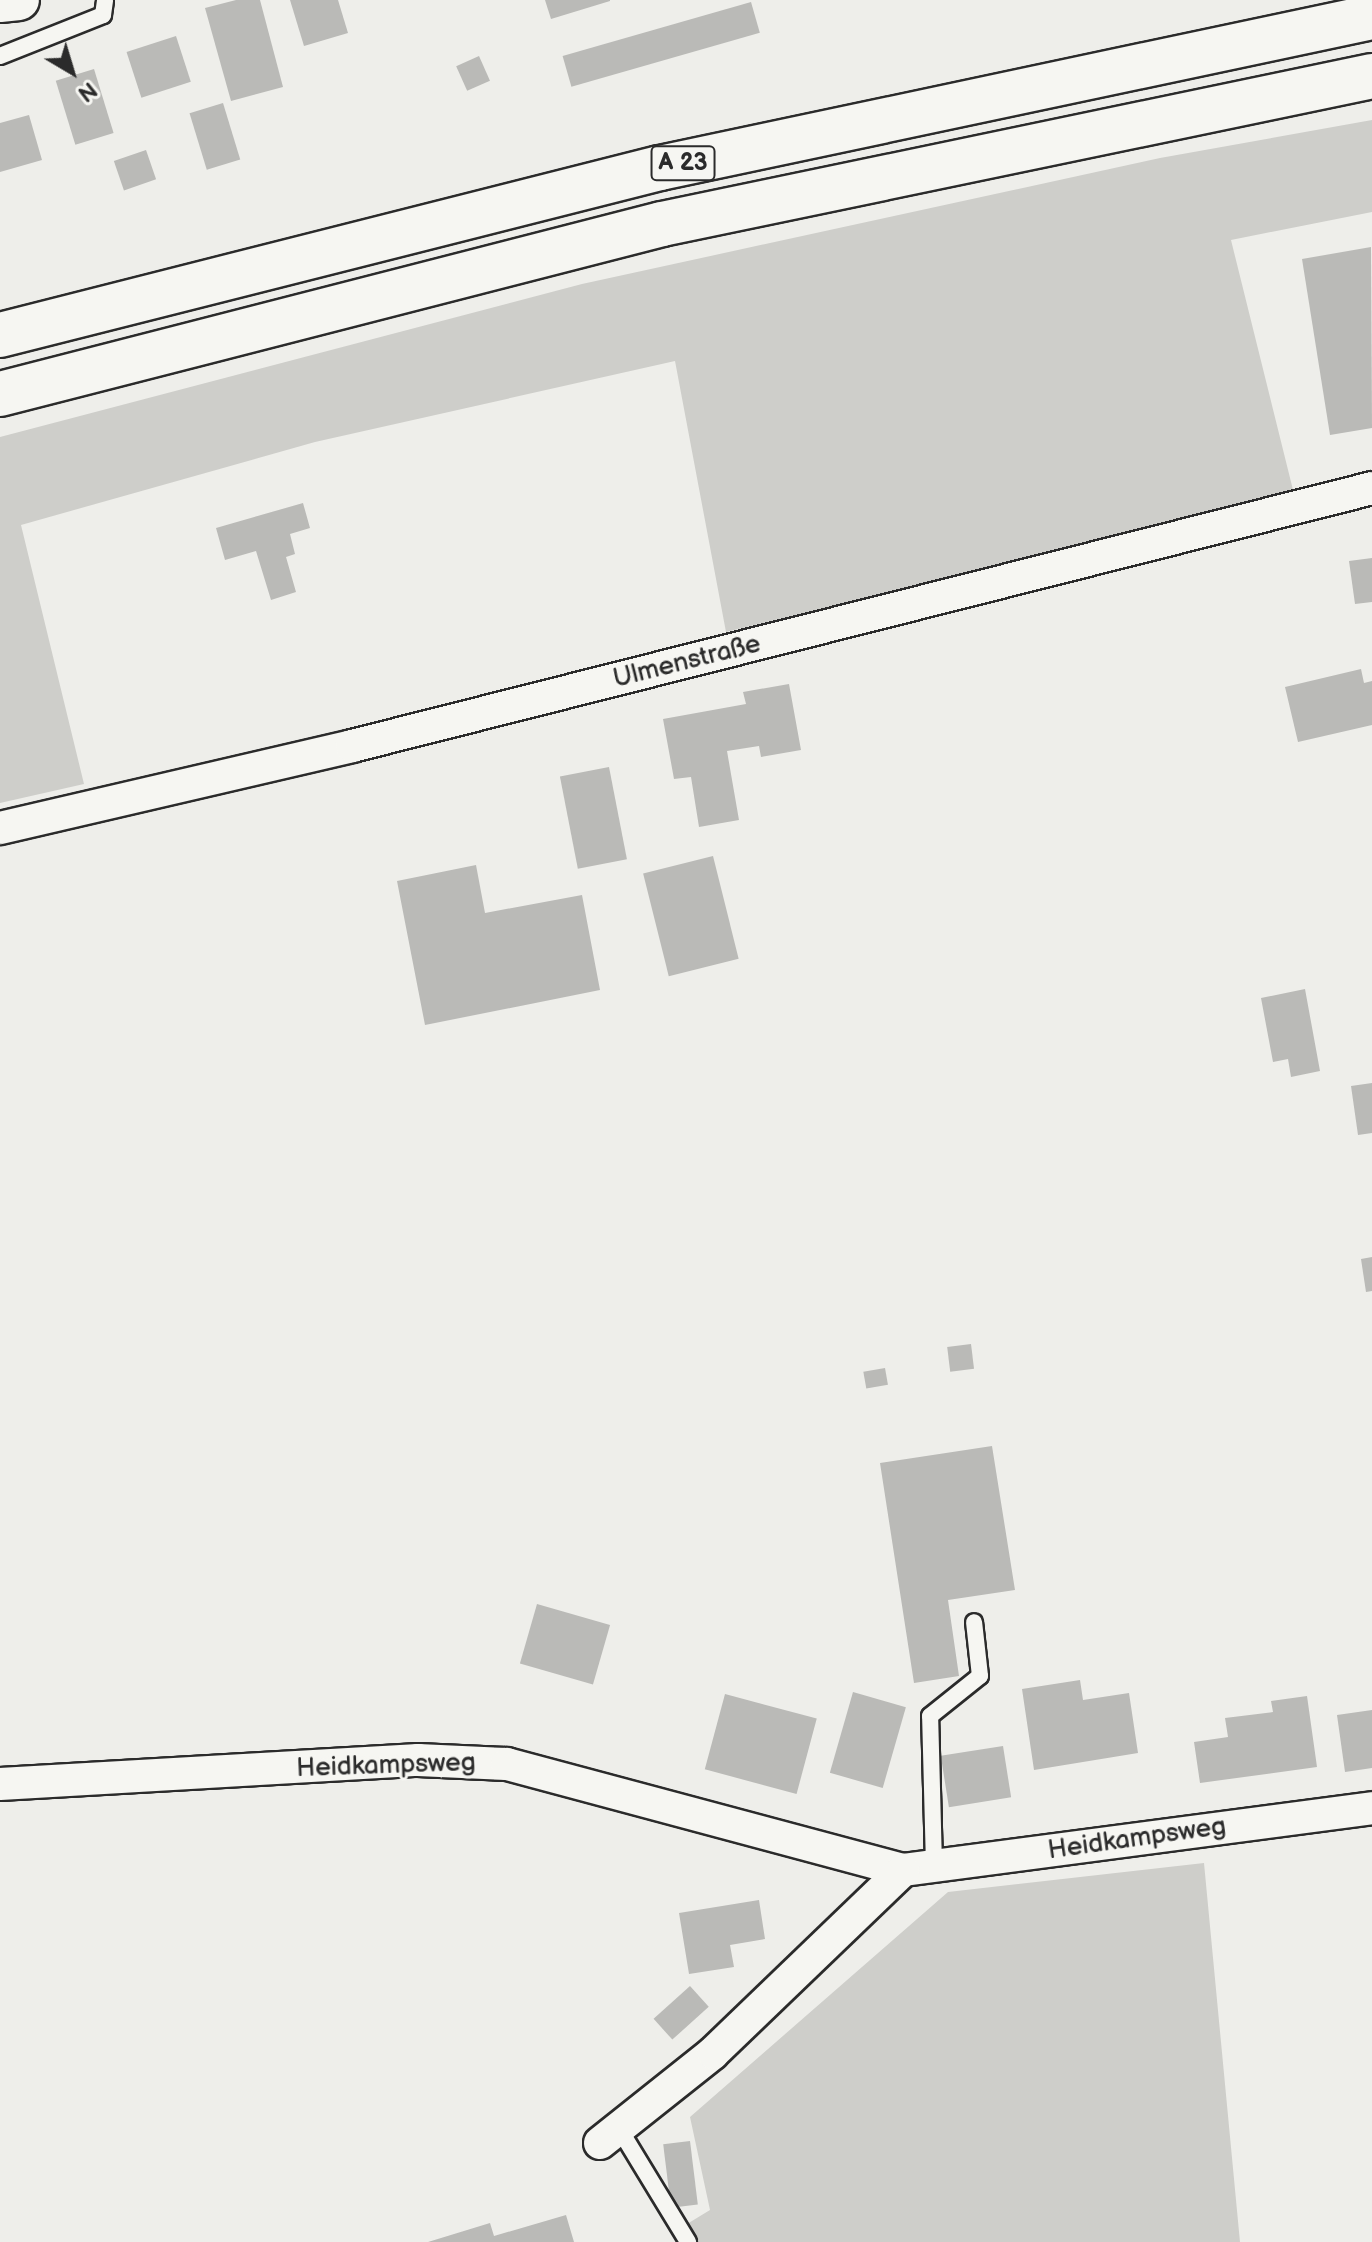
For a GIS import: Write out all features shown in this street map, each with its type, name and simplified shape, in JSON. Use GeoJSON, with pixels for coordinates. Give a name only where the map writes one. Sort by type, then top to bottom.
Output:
{"type":"FeatureCollection","features":[{"type":"Feature","properties":{"kind":"highway","name":"A 23"},"geometry":{"type":"LineString","coordinates":[[0,335],[660,168],[1372,17]]}},
{"type":"Feature","properties":{"kind":"highway","name":"A 23"},"geometry":{"type":"LineString","coordinates":[[0,394],[662,224],[1372,76]]}},
{"type":"Feature","properties":{"kind":"street"},"geometry":{"type":"LineString","coordinates":[[0,2],[19,0]]}},
{"type":"Feature","properties":{"kind":"street","name":"Ulmenstraße"},"geometry":{"type":"LineString","coordinates":[[0,828],[352,746],[1372,488]]}},
{"type":"Feature","properties":{"kind":"street","name":"Heidkampsweg"},"geometry":{"type":"LineString","coordinates":[[0,1784],[418,1760],[507,1764],[903,1870],[1372,1808]]}},
{"type":"Feature","properties":{"kind":"street"},"geometry":{"type":"LineString","coordinates":[[610,2137],[713,2053],[903,1870]]}},
{"type":"Feature","properties":{"kind":"lane"},"geometry":{"type":"LineString","coordinates":[[0,56],[103,15],[105,0]]}},
{"type":"Feature","properties":{"kind":"lane"},"geometry":{"type":"LineString","coordinates":[[934,1865],[930,1716],[980,1676],[974,1622]]}},
{"type":"Feature","properties":{"kind":"lane"},"geometry":{"type":"LineString","coordinates":[[610,2137],[688,2242]]}},
{"type":"Feature","properties":{"kind":"shaded area"},"geometry":{"type":"Polygon","coordinates":[[[1372,120],[1372,212],[1231,240],[1294,494],[726,632],[675,361],[315,442],[21,525],[84,784],[0,803],[0,437],[582,284],[1160,158],[1372,120]]]}},
{"type":"Feature","properties":{"kind":"shaded area"},"geometry":{"type":"Polygon","coordinates":[[[1204,1863],[1240,2242],[698,2242],[687,2224],[710,2210],[690,2117],[948,1892],[1204,1863]]]}},
{"type":"Feature","properties":{"kind":"building"},"geometry":{"type":"Polygon","coordinates":[[[236,0],[260,0],[283,87],[231,101],[205,8],[236,0]]]}},
{"type":"Feature","properties":{"kind":"building"},"geometry":{"type":"Polygon","coordinates":[[[290,0],[338,0],[348,33],[304,46],[290,0]]]}},
{"type":"Feature","properties":{"kind":"building"},"geometry":{"type":"Polygon","coordinates":[[[545,0],[610,0],[610,1],[551,19],[545,0]]]}},
{"type":"Feature","properties":{"kind":"building"},"geometry":{"type":"Polygon","coordinates":[[[751,2],[760,33],[571,87],[563,56],[751,2]]]}},
{"type":"Feature","properties":{"kind":"building"},"geometry":{"type":"Polygon","coordinates":[[[176,36],[191,82],[141,98],[127,52],[176,36]]]}},
{"type":"Feature","properties":{"kind":"building"},"geometry":{"type":"Polygon","coordinates":[[[479,56],[490,81],[467,91],[456,66],[479,56]]]}},
{"type":"Feature","properties":{"kind":"building"},"geometry":{"type":"Polygon","coordinates":[[[94,69],[114,133],[75,145],[56,81],[94,69]]]}},
{"type":"Feature","properties":{"kind":"building"},"geometry":{"type":"Polygon","coordinates":[[[223,103],[240,159],[207,170],[190,113],[223,103]]]}},
{"type":"Feature","properties":{"kind":"building"},"geometry":{"type":"Polygon","coordinates":[[[29,115],[42,160],[0,172],[0,123],[29,115]]]}},
{"type":"Feature","properties":{"kind":"building"},"geometry":{"type":"Polygon","coordinates":[[[146,150],[156,179],[124,190],[114,161],[146,150]]]}},
{"type":"Feature","properties":{"kind":"building"},"geometry":{"type":"Polygon","coordinates":[[[1371,247],[1372,428],[1330,435],[1302,259],[1371,247]]]}},
{"type":"Feature","properties":{"kind":"building"},"geometry":{"type":"Polygon","coordinates":[[[303,503],[310,528],[290,534],[295,554],[286,557],[296,592],[271,600],[256,551],[225,560],[216,528],[303,503]]]}},
{"type":"Feature","properties":{"kind":"building"},"geometry":{"type":"Polygon","coordinates":[[[1372,558],[1372,602],[1355,604],[1349,561],[1372,558]]]}},
{"type":"Feature","properties":{"kind":"building"},"geometry":{"type":"Polygon","coordinates":[[[1361,669],[1364,683],[1372,681],[1372,725],[1298,742],[1285,687],[1361,669]]]}},
{"type":"Feature","properties":{"kind":"building"},"geometry":{"type":"Polygon","coordinates":[[[789,684],[801,750],[761,757],[759,746],[727,751],[739,820],[699,827],[691,777],[674,779],[663,719],[746,704],[743,692],[789,684]]]}},
{"type":"Feature","properties":{"kind":"building"},"geometry":{"type":"Polygon","coordinates":[[[609,767],[627,859],[578,869],[560,777],[609,767]]]}},
{"type":"Feature","properties":{"kind":"building"},"geometry":{"type":"Polygon","coordinates":[[[713,856],[739,959],[669,976],[643,873],[713,856]]]}},
{"type":"Feature","properties":{"kind":"building"},"geometry":{"type":"Polygon","coordinates":[[[476,865],[485,913],[582,895],[600,990],[425,1025],[397,881],[476,865]]]}},
{"type":"Feature","properties":{"kind":"building"},"geometry":{"type":"Polygon","coordinates":[[[1305,989],[1320,1071],[1291,1077],[1288,1059],[1273,1062],[1261,998],[1305,989]]]}},
{"type":"Feature","properties":{"kind":"building"},"geometry":{"type":"Polygon","coordinates":[[[1372,1083],[1372,1133],[1358,1135],[1351,1086],[1372,1083]]]}},
{"type":"Feature","properties":{"kind":"building"},"geometry":{"type":"Polygon","coordinates":[[[1372,1257],[1372,1291],[1366,1292],[1361,1259],[1372,1257]]]}},
{"type":"Feature","properties":{"kind":"building"},"geometry":{"type":"Polygon","coordinates":[[[971,1344],[974,1369],[950,1372],[947,1347],[971,1344]]]}},
{"type":"Feature","properties":{"kind":"building"},"geometry":{"type":"Polygon","coordinates":[[[885,1368],[888,1385],[866,1389],[863,1372],[885,1368]]]}},
{"type":"Feature","properties":{"kind":"building"},"geometry":{"type":"Polygon","coordinates":[[[992,1446],[1015,1590],[948,1600],[959,1676],[914,1683],[880,1463],[992,1446]]]}},
{"type":"Feature","properties":{"kind":"building"},"geometry":{"type":"Polygon","coordinates":[[[537,1604],[610,1625],[593,1685],[520,1664],[537,1604]]]}},
{"type":"Feature","properties":{"kind":"building"},"geometry":{"type":"Polygon","coordinates":[[[1080,1680],[1083,1700],[1129,1693],[1138,1753],[1034,1770],[1022,1689],[1080,1680]]]}},
{"type":"Feature","properties":{"kind":"building"},"geometry":{"type":"Polygon","coordinates":[[[853,1692],[906,1707],[883,1788],[830,1773],[853,1692]]]}},
{"type":"Feature","properties":{"kind":"building"},"geometry":{"type":"Polygon","coordinates":[[[725,1694],[817,1719],[797,1794],[705,1769],[725,1694]]]}},
{"type":"Feature","properties":{"kind":"building"},"geometry":{"type":"Polygon","coordinates":[[[1307,1696],[1317,1767],[1200,1783],[1194,1742],[1228,1737],[1225,1718],[1273,1712],[1271,1701],[1307,1696]]]}},
{"type":"Feature","properties":{"kind":"building"},"geometry":{"type":"Polygon","coordinates":[[[1372,1710],[1372,1768],[1345,1772],[1337,1715],[1372,1710]]]}},
{"type":"Feature","properties":{"kind":"building"},"geometry":{"type":"Polygon","coordinates":[[[1003,1746],[1011,1797],[949,1807],[941,1756],[1003,1746]]]}},
{"type":"Feature","properties":{"kind":"building"},"geometry":{"type":"Polygon","coordinates":[[[759,1900],[765,1939],[730,1945],[734,1967],[689,1974],[679,1913],[759,1900]]]}},
{"type":"Feature","properties":{"kind":"building"},"geometry":{"type":"Polygon","coordinates":[[[690,1986],[709,2007],[672,2040],[654,2019],[690,1986]]]}},
{"type":"Feature","properties":{"kind":"building"},"geometry":{"type":"Polygon","coordinates":[[[690,2141],[698,2205],[671,2208],[663,2144],[690,2141]]]}},
{"type":"Feature","properties":{"kind":"building"},"geometry":{"type":"Polygon","coordinates":[[[566,2215],[574,2242],[428,2242],[490,2223],[494,2236],[566,2215]]]}}]}
